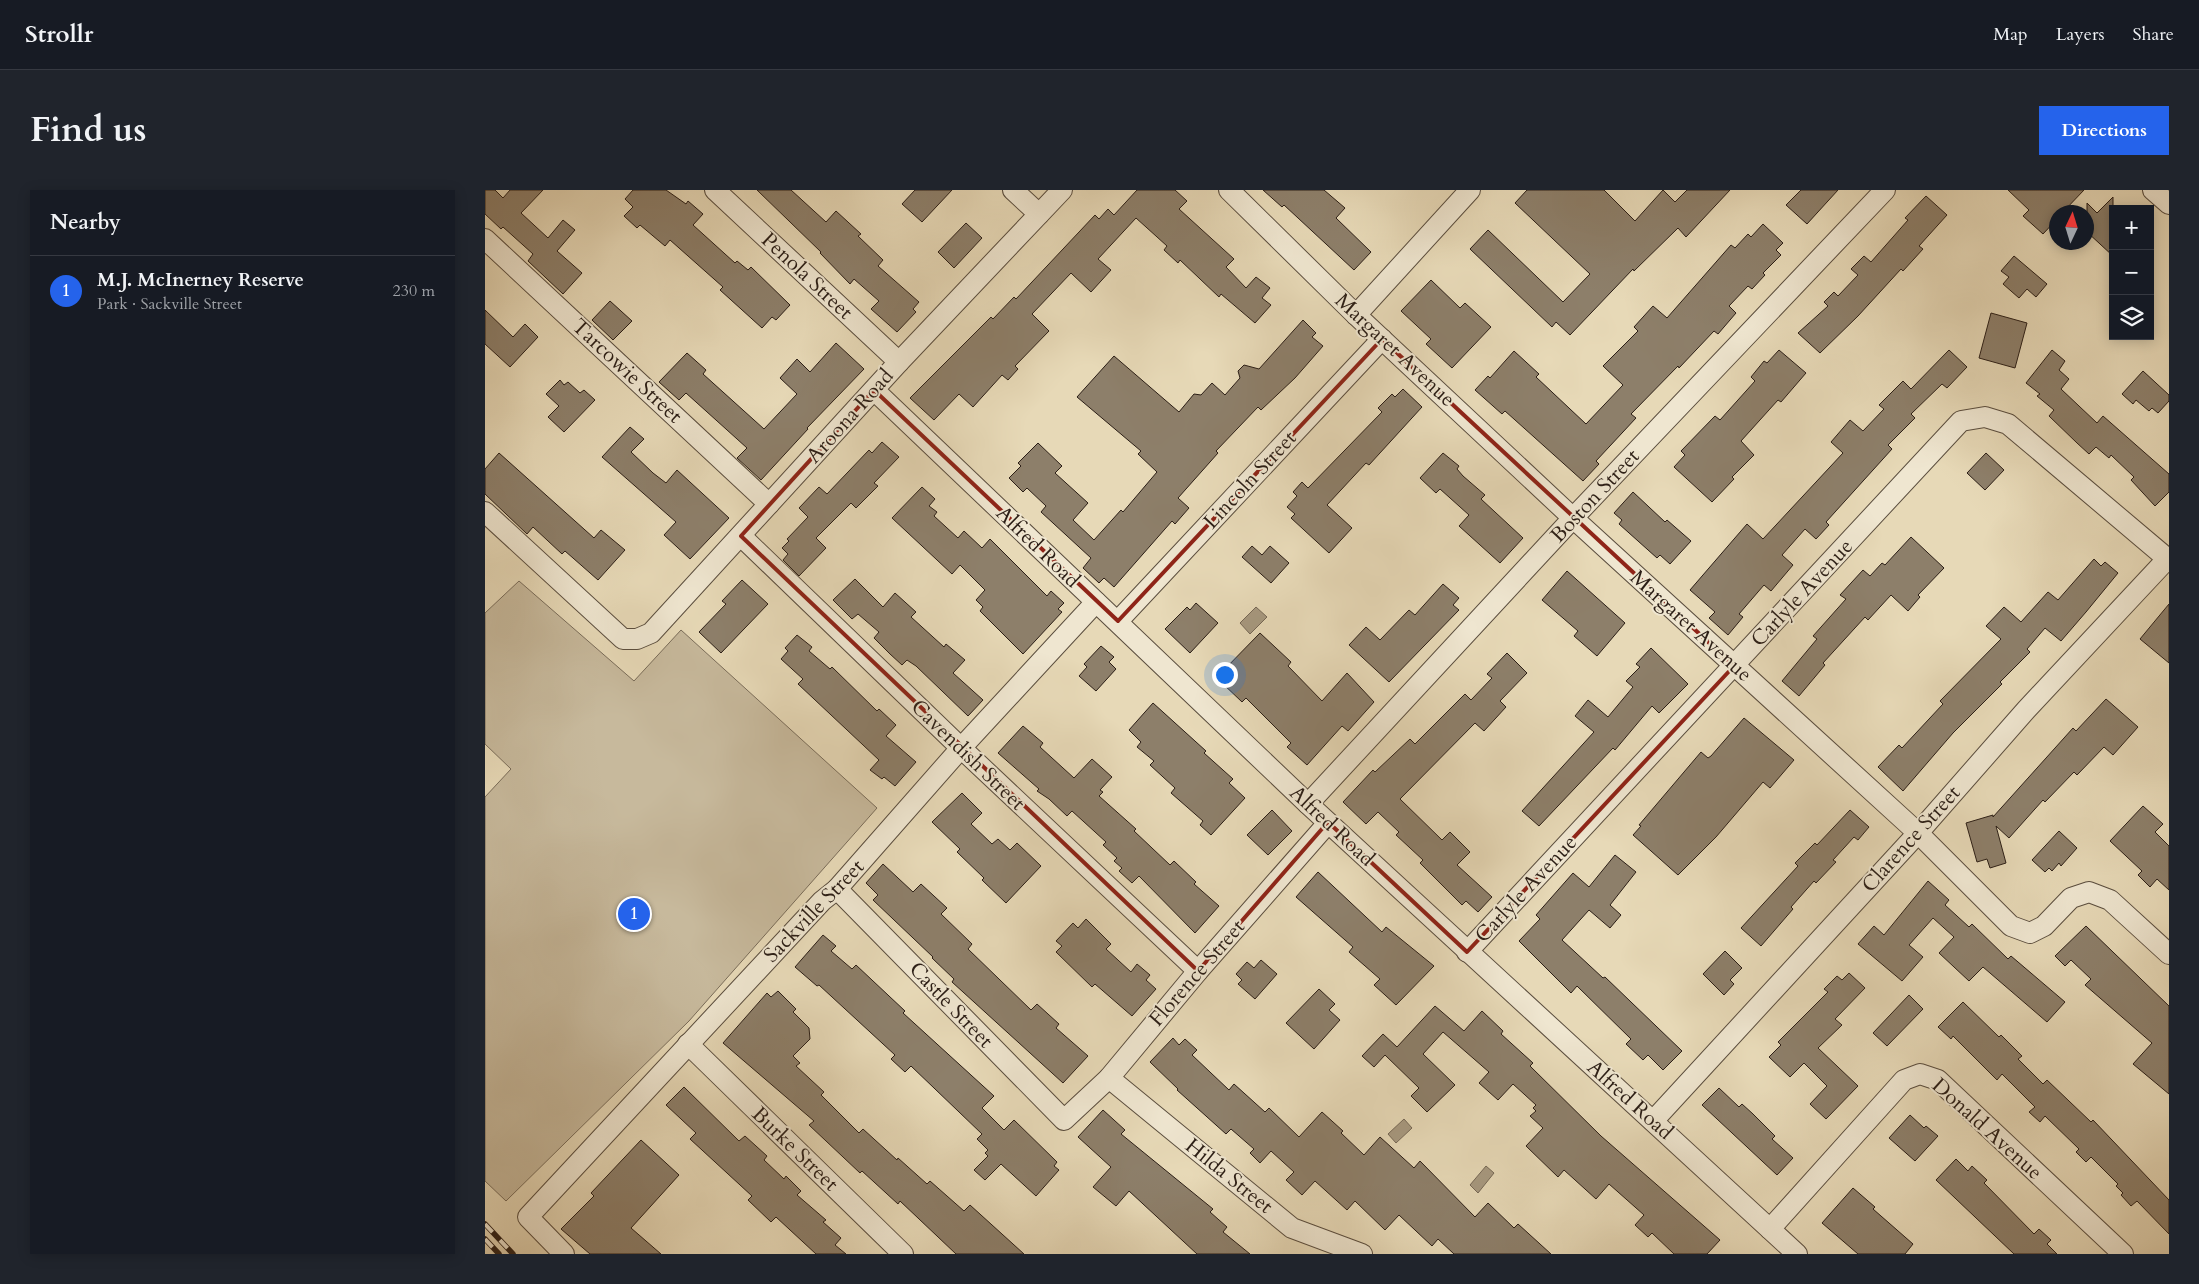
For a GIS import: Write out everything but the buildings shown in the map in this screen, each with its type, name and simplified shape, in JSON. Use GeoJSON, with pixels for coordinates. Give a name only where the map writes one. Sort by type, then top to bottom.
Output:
{"type":"FeatureCollection","features":[{"type":"Feature","properties":{"kind":"street","name":"Penola Street"},"geometry":{"type":"LineString","coordinates":[[715,190],[899,362]]}},
{"type":"Feature","properties":{"kind":"street"},"geometry":{"type":"LineString","coordinates":[[1013,190],[1039,214]]}},
{"type":"Feature","properties":{"kind":"street","name":"Aroona Road"},"geometry":{"type":"LineString","coordinates":[[485,512],[623,639],[637,639],[651,633],[899,362],[1062,190]]}},
{"type":"Feature","properties":{"kind":"street","name":"Margaret Avenue"},"geometry":{"type":"LineString","coordinates":[[1229,190],[1382,339],[1573,518],[1919,832],[2011,926],[2030,933],[2045,926],[2071,898],[2089,892],[2109,900],[2169,954]]}},
{"type":"Feature","properties":{"kind":"street"},"geometry":{"type":"LineString","coordinates":[[1357,314],[1470,190]]}},
{"type":"Feature","properties":{"kind":"street","name":"Boston Street"},"geometry":{"type":"LineString","coordinates":[[1308,804],[1573,518],[1885,190]]}},
{"type":"Feature","properties":{"kind":"street"},"geometry":{"type":"LineString","coordinates":[[2153,190],[2169,204]]}},
{"type":"Feature","properties":{"kind":"street","name":"Tarcowie Street"},"geometry":{"type":"LineString","coordinates":[[485,239],[769,504]]}},
{"type":"Feature","properties":{"kind":"street","name":"Lincoln Street"},"geometry":{"type":"LineString","coordinates":[[1117,621],[1382,339]]}},
{"type":"Feature","properties":{"kind":"street","name":"Alfred Road"},"geometry":{"type":"LineString","coordinates":[[874,390],[1328,823],[1797,1254]]}},
{"type":"Feature","properties":{"kind":"street","name":"Carlyle Avenue"},"geometry":{"type":"LineString","coordinates":[[1467,952],[1961,421],[1985,417],[2008,424],[2168,559]]}},
{"type":"Feature","properties":{"kind":"street","name":"Cavendish Street"},"geometry":{"type":"LineString","coordinates":[[741,536],[961,748],[1198,971]]}},
{"type":"Feature","properties":{"kind":"street","name":"Clarence Street"},"geometry":{"type":"LineString","coordinates":[[1653,1121],[1919,832],[2025,710],[2168,559]]}},
{"type":"Feature","properties":{"kind":"street","name":"Sackville Street"},"geometry":{"type":"LineString","coordinates":[[563,1254],[528,1216],[822,902],[837,889],[961,748],[1096,602]]}},
{"type":"Feature","properties":{"kind":"street","name":"Florence Street"},"geometry":{"type":"LineString","coordinates":[[1064,1120],[1109,1078],[1198,971],[1328,823]]}},
{"type":"Feature","properties":{"kind":"street","name":"Castle Street"},"geometry":{"type":"LineString","coordinates":[[837,889],[1064,1120]]}},
{"type":"Feature","properties":{"kind":"street","name":"Burke Street"},"geometry":{"type":"LineString","coordinates":[[688,1044],[903,1254]]}},
{"type":"Feature","properties":{"kind":"street","name":"Donald Avenue"},"geometry":{"type":"LineString","coordinates":[[1770,1229],[1904,1080],[1920,1074],[1938,1080],[2123,1254]]}},
{"type":"Feature","properties":{"kind":"street","name":"Hilda Street"},"geometry":{"type":"LineString","coordinates":[[1109,1078],[1292,1228],[1362,1254]]}},
{"type":"Feature","properties":{"kind":"highlighted area"},"geometry":{"type":"Polygon","coordinates":[[[1382,339],[1734,666],[1467,952],[1328,822],[1198,971],[741,536],[874,390],[1118,621],[1382,339]]]}},
{"type":"Feature","properties":{"kind":"shaded area"},"geometry":{"type":"Polygon","coordinates":[[[519,581],[634,681],[681,630],[877,808],[689,1021],[506,1201],[485,1181],[485,797],[511,769],[485,744],[485,613],[519,581]]]}},
{"type":"Feature","properties":{"kind":"shaded area"},"geometry":{"type":"Polygon","coordinates":[[[1256,607],[1267,617],[1250,634],[1240,623],[1256,607]]]}},
{"type":"Feature","properties":{"kind":"shaded area"},"geometry":{"type":"Polygon","coordinates":[[[1404,1119],[1412,1128],[1396,1143],[1388,1134],[1404,1119]]]}},
{"type":"Feature","properties":{"kind":"shaded area"},"geometry":{"type":"Polygon","coordinates":[[[1486,1166],[1494,1173],[1478,1193],[1470,1185],[1486,1166]]]}},
{"type":"Feature","properties":{"kind":"railway"},"geometry":{"type":"LineString","coordinates":[[485,1224],[513,1254]]}},
{"type":"Feature","properties":{"kind":"railway"},"geometry":{"type":"LineString","coordinates":[[485,1239],[499,1254]]}},
{"type":"Feature","properties":{"kind":"place","name":"M.J. McInerney Reserve"},"geometry":{"type":"Point","coordinates":[634,914]}}]}
